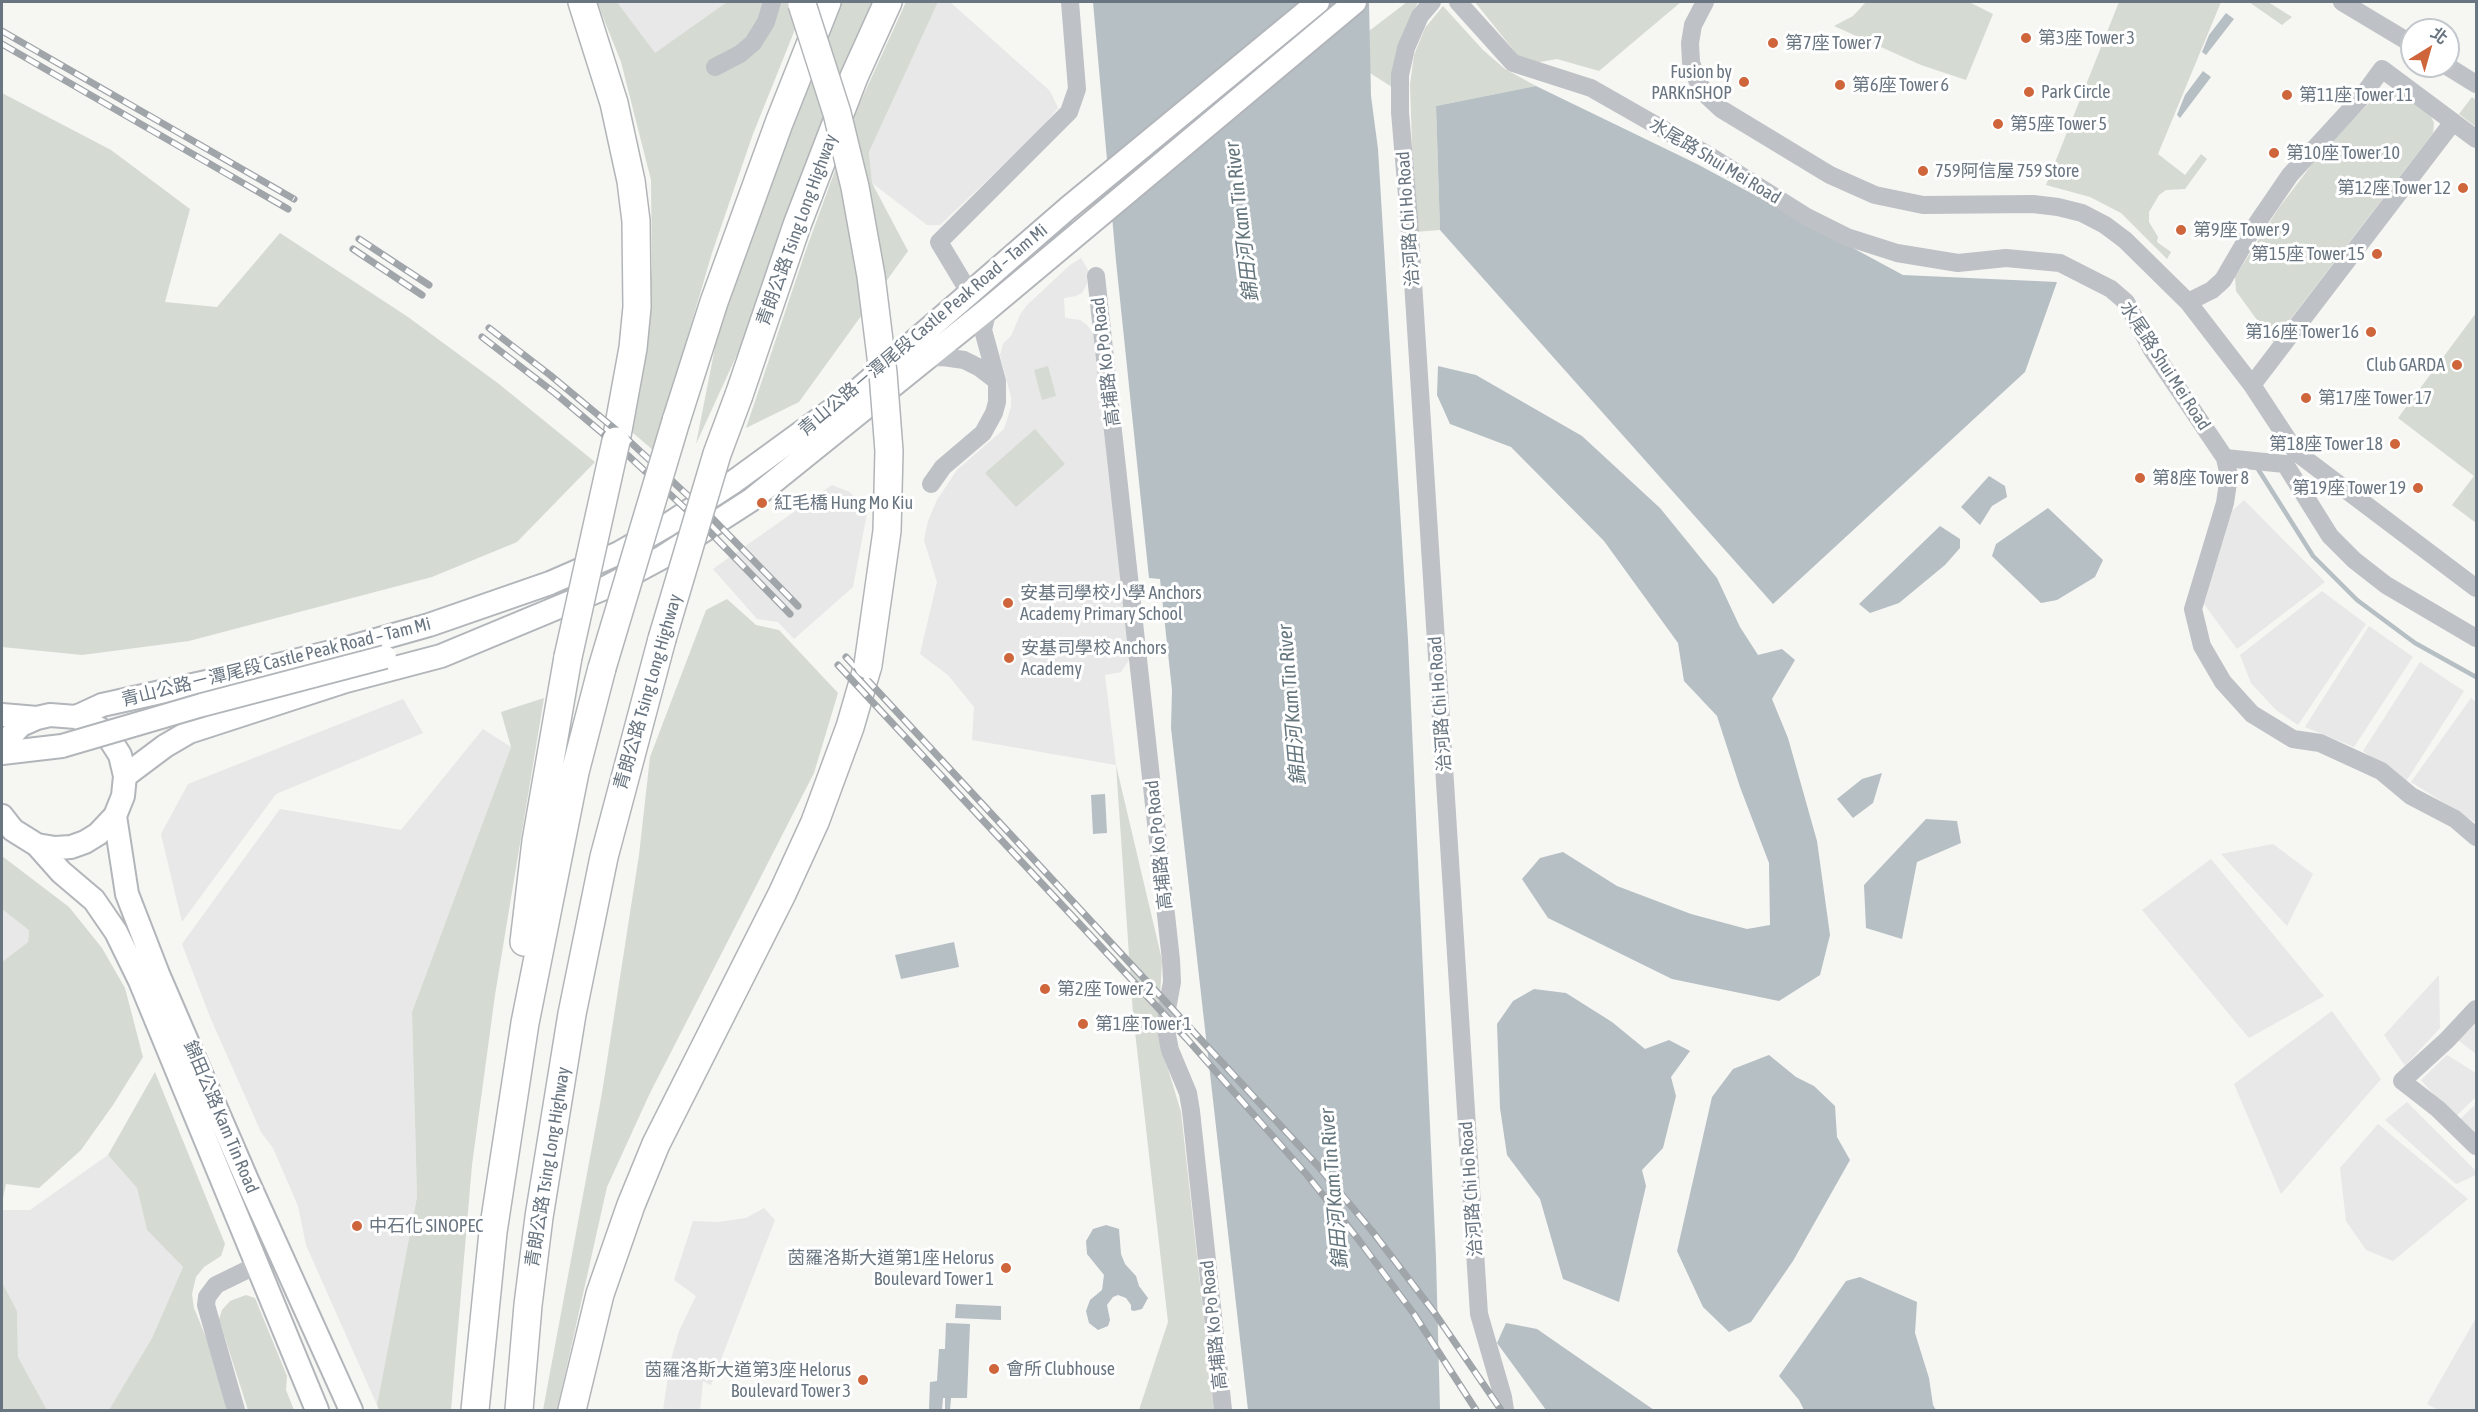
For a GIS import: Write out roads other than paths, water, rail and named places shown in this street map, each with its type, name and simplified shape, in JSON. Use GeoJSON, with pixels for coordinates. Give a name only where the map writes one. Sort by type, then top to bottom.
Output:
{"type":"FeatureCollection","features":[{"type":"Feature","properties":{"kind":"highway"},"geometry":{"type":"LineString","coordinates":[[528,1006],[523,940],[538,830],[576,616],[616,441],[633,348],[637,307],[636,221],[631,181],[616,112],[582,2]]}},
{"type":"Feature","properties":{"kind":"highway"},"geometry":{"type":"LineString","coordinates":[[572,1410],[600,1294],[631,1204],[661,1133],[782,894],[815,822],[850,727],[868,665],[887,531],[889,451],[883,373],[871,276],[855,187],[837,112],[801,2]]}},
{"type":"Feature","properties":{"kind":"highway"},"geometry":{"type":"LineString","coordinates":[[475,1410],[493,1232],[511,1103],[575,772],[602,668],[676,421],[718,291],[779,123],[827,2]]}},
{"type":"Feature","properties":{"kind":"highway","name":"青朗公路 Tsing Long Highway"},"geometry":{"type":"LineString","coordinates":[[519,1410],[528,1305],[539,1217],[572,1014],[604,856],[662,639],[717,454],[797,225],[854,77],[888,2]]}},
{"type":"Feature","properties":{"kind":"main road","name":"青山公路－潭尾段 Castle Peak Road – Tam Mi"},"geometry":{"type":"LineString","coordinates":[[76,717],[102,705],[239,675],[429,625],[550,583],[619,553],[666,526],[789,443],[850,397],[1068,208],[1318,2]]}},
{"type":"Feature","properties":{"kind":"main road","name":"青山公路－潭尾段 Castle Peak Road – Tam Mi"},"geometry":{"type":"LineString","coordinates":[[125,776],[165,746],[189,732],[346,681],[441,656],[607,587],[662,558],[751,500],[988,309],[1355,2]]}},
{"type":"Feature","properties":{"kind":"main road","name":"青山公路－潭尾段 Castle Peak Road – Tam Mi"},"geometry":{"type":"LineString","coordinates":[[2,753],[62,746],[202,705],[385,657],[435,641],[500,630]]}},
{"type":"Feature","properties":{"kind":"main road"},"geometry":{"type":"LineString","coordinates":[[2,745],[21,725],[37,718],[50,715],[76,717],[100,729],[111,741],[120,755],[125,776],[123,796],[115,816],[98,834],[85,842],[55,848],[37,844],[13,830],[2,818]]}},
{"type":"Feature","properties":{"kind":"main road"},"geometry":{"type":"LineString","coordinates":[[2,716],[37,718]]}},
{"type":"Feature","properties":{"kind":"main road","name":"錦田公路 Kam Tin Road"},"geometry":{"type":"LineString","coordinates":[[115,816],[127,894],[158,974],[247,1180],[351,1410]]}},
{"type":"Feature","properties":{"kind":"main road","name":"錦田公路 Kam Tin Road"},"geometry":{"type":"LineString","coordinates":[[37,844],[61,872],[94,900],[116,932],[140,981],[317,1410]]}},
{"type":"Feature","properties":{"kind":"street"},"geometry":{"type":"LineString","coordinates":[[715,67],[740,54],[753,43],[762,30],[772,2]]}},
{"type":"Feature","properties":{"kind":"street"},"geometry":{"type":"LineString","coordinates":[[969,292],[939,242],[1069,112],[1077,89],[1070,2]]}},
{"type":"Feature","properties":{"kind":"street","name":"治河路 Chi Ho Road"},"geometry":{"type":"LineString","coordinates":[[1432,2],[1420,16],[1406,48],[1400,75],[1400,112],[1411,243],[1479,1314],[1505,1410]]}},
{"type":"Feature","properties":{"kind":"street","name":"水尾路 Shui Mei Road"},"geometry":{"type":"LineString","coordinates":[[1458,2],[1513,63],[1591,88],[1710,156],[1807,217],[1847,237],[1897,252],[1958,263],[2006,258],[2060,263],[2111,289],[2126,302],[2152,350],[2231,458]]}},
{"type":"Feature","properties":{"kind":"street"},"geometry":{"type":"LineString","coordinates":[[1705,2],[1693,25],[1690,43],[1691,62],[1697,80],[1707,96],[1721,109],[1830,175],[1875,195],[1923,205],[2033,204],[2058,207],[2082,213],[2105,225],[2125,240],[2188,302],[2252,386],[2296,452],[2476,588]]}},
{"type":"Feature","properties":{"kind":"street"},"geometry":{"type":"LineString","coordinates":[[2342,2],[2400,37]]}},
{"type":"Feature","properties":{"kind":"street"},"geometry":{"type":"LineString","coordinates":[[2188,302],[2211,290],[2223,280],[2251,232],[2290,175],[2360,99],[2382,69],[2476,140]]}},
{"type":"Feature","properties":{"kind":"street"},"geometry":{"type":"LineString","coordinates":[[2460,74],[2476,84]]}},
{"type":"Feature","properties":{"kind":"street"},"geometry":{"type":"LineString","coordinates":[[2252,386],[2453,122]]}},
{"type":"Feature","properties":{"kind":"street","name":"高埔路 Ko Po Road"},"geometry":{"type":"LineString","coordinates":[[1096,276],[1172,960],[1167,1035],[1173,1057],[1188,1093],[1191,1111],[1223,1410]]}},
{"type":"Feature","properties":{"kind":"street"},"geometry":{"type":"LineString","coordinates":[[931,484],[943,467],[975,442],[989,424],[997,402],[997,381],[983,337],[983,323],[988,309]]}},
{"type":"Feature","properties":{"kind":"street"},"geometry":{"type":"LineString","coordinates":[[927,358],[943,357],[964,360],[980,368],[997,381]]}},
{"type":"Feature","properties":{"kind":"street"},"geometry":{"type":"LineString","coordinates":[[2476,638],[2386,585],[2354,560],[2330,536],[2287,466],[2281,463],[2231,458],[2224,503],[2193,609],[2202,646],[2223,682],[2252,714],[2293,739],[2320,742],[2381,771],[2411,795],[2455,819],[2476,837]]}},
{"type":"Feature","properties":{"kind":"street"},"geometry":{"type":"LineString","coordinates":[[2476,1009],[2447,1040],[2402,1081],[2438,1109],[2476,1146]]}},
{"type":"Feature","properties":{"kind":"street"},"geometry":{"type":"LineString","coordinates":[[236,1410],[206,1305],[207,1297],[216,1285],[257,1265]]}},
{"type":"Feature","properties":{"kind":"water","name":"錦田河 Kam Tin River"},"geometry":{"type":"Polygon","coordinates":[[[1093,2],[1369,2],[1371,96],[1378,149],[1408,640],[1436,1258],[1440,1410],[1248,1410],[1171,728],[1172,690],[1160,579],[1149,578],[1116,261],[1093,2]]]}},
{"type":"Feature","properties":{"kind":"water"},"geometry":{"type":"Polygon","coordinates":[[[2226,13],[2234,19],[2206,55],[2202,52],[2209,35],[2226,13]]]}},
{"type":"Feature","properties":{"kind":"water"},"geometry":{"type":"Polygon","coordinates":[[[2203,71],[2211,77],[2180,118],[2177,115],[2185,95],[2203,71]]]}},
{"type":"Feature","properties":{"kind":"water"},"geometry":{"type":"Polygon","coordinates":[[[1536,86],[1697,164],[1903,275],[2057,282],[2025,372],[1773,604],[1440,230],[1436,106],[1536,86]]]}},
{"type":"Feature","properties":{"kind":"water"},"geometry":{"type":"Polygon","coordinates":[[[1438,366],[1476,375],[1582,436],[1660,508],[1717,578],[1740,627],[1758,655],[1782,649],[1795,660],[1772,699],[1788,738],[1817,841],[1830,935],[1820,975],[1779,1001],[1672,979],[1548,918],[1522,879],[1540,858],[1563,852],[1617,886],[1691,914],[1747,929],[1770,925],[1769,863],[1740,787],[1717,716],[1684,681],[1678,643],[1604,541],[1511,447],[1450,424],[1437,395],[1438,366]]]}},
{"type":"Feature","properties":{"kind":"water"},"geometry":{"type":"Polygon","coordinates":[[[1989,476],[2005,486],[2007,497],[1992,506],[1980,525],[1961,507],[1989,476]]]}},
{"type":"Feature","properties":{"kind":"water"},"geometry":{"type":"Polygon","coordinates":[[[2048,508],[2103,560],[2095,577],[2057,600],[2041,603],[1992,556],[1996,544],[2048,508]]]}},
{"type":"Feature","properties":{"kind":"water"},"geometry":{"type":"Polygon","coordinates":[[[1940,526],[1960,539],[1960,548],[1945,565],[1899,603],[1870,613],[1859,604],[1940,526]]]}},
{"type":"Feature","properties":{"kind":"water"},"geometry":{"type":"Polygon","coordinates":[[[1882,773],[1873,803],[1853,818],[1837,799],[1862,779],[1882,773]]]}},
{"type":"Feature","properties":{"kind":"water"},"geometry":{"type":"Polygon","coordinates":[[[1105,794],[1107,833],[1093,834],[1091,795],[1105,794]]]}},
{"type":"Feature","properties":{"kind":"water"},"geometry":{"type":"Polygon","coordinates":[[[1926,819],[1957,821],[1961,843],[1917,862],[1902,939],[1866,928],[1864,885],[1926,819]]]}},
{"type":"Feature","properties":{"kind":"water"},"geometry":{"type":"Polygon","coordinates":[[[954,942],[959,967],[901,979],[895,955],[954,942]]]}},
{"type":"Feature","properties":{"kind":"water"},"geometry":{"type":"Polygon","coordinates":[[[1534,989],[1566,993],[1612,1022],[1645,1049],[1669,1040],[1690,1051],[1671,1077],[1676,1096],[1663,1148],[1642,1170],[1646,1186],[1619,1302],[1563,1279],[1540,1199],[1507,1155],[1500,1108],[1497,1024],[1513,1001],[1534,989]]]}},
{"type":"Feature","properties":{"kind":"water"},"geometry":{"type":"Polygon","coordinates":[[[1769,1055],[1796,1077],[1814,1086],[1835,1106],[1837,1137],[1850,1160],[1793,1261],[1751,1322],[1729,1332],[1703,1307],[1677,1251],[1712,1097],[1733,1069],[1769,1055]]]}},
{"type":"Feature","properties":{"kind":"water"},"geometry":{"type":"Polygon","coordinates":[[[1106,1225],[1119,1229],[1121,1254],[1125,1264],[1136,1276],[1139,1286],[1148,1298],[1142,1309],[1134,1311],[1131,1310],[1131,1305],[1126,1298],[1118,1295],[1113,1297],[1107,1305],[1110,1320],[1108,1326],[1098,1330],[1089,1323],[1086,1311],[1090,1300],[1102,1290],[1104,1275],[1087,1254],[1086,1241],[1093,1229],[1106,1225]]]}},
{"type":"Feature","properties":{"kind":"water"},"geometry":{"type":"Polygon","coordinates":[[[1860,1277],[1917,1302],[1915,1333],[1936,1410],[1804,1410],[1799,1400],[1779,1376],[1846,1281],[1860,1277]]]}},
{"type":"Feature","properties":{"kind":"water"},"geometry":{"type":"Polygon","coordinates":[[[956,1304],[1001,1306],[1001,1320],[955,1318],[956,1304]]]}},
{"type":"Feature","properties":{"kind":"water"},"geometry":{"type":"Polygon","coordinates":[[[946,1323],[970,1324],[967,1398],[951,1398],[950,1410],[945,1409],[945,1398],[943,1398],[942,1410],[929,1410],[930,1382],[937,1381],[939,1349],[945,1349],[946,1323]]]}},
{"type":"Feature","properties":{"kind":"water"},"geometry":{"type":"Polygon","coordinates":[[[1506,1323],[1537,1329],[1654,1410],[1546,1410],[1497,1343],[1506,1323]]]}},
{"type":"Feature","properties":{"kind":"waterway"},"geometry":{"type":"LineString","coordinates":[[2258,469],[2313,556],[2357,600],[2415,643],[2476,677]]}},
{"type":"Feature","properties":{"kind":"railway"},"geometry":{"type":"LineString","coordinates":[[2,31],[294,199]]}},
{"type":"Feature","properties":{"kind":"railway"},"geometry":{"type":"LineString","coordinates":[[2,44],[288,209]]}},
{"type":"Feature","properties":{"kind":"railway"},"geometry":{"type":"LineString","coordinates":[[359,239],[429,285]]}},
{"type":"Feature","properties":{"kind":"railway"},"geometry":{"type":"LineString","coordinates":[[353,249],[422,295]]}},
{"type":"Feature","properties":{"kind":"railway"},"geometry":{"type":"LineString","coordinates":[[489,328],[627,439],[712,518],[798,606]]}},
{"type":"Feature","properties":{"kind":"railway"},"geometry":{"type":"LineString","coordinates":[[482,337],[556,394],[620,448],[703,525],[790,614]]}},
{"type":"Feature","properties":{"kind":"railway"},"geometry":{"type":"LineString","coordinates":[[846,657],[1318,1166],[1372,1231],[1434,1312],[1501,1410]]}},
{"type":"Feature","properties":{"kind":"railway"},"geometry":{"type":"LineString","coordinates":[[838,665],[1187,1039],[1307,1175],[1414,1314],[1476,1410]]}},
{"type":"Feature","properties":{"kind":"place","name":"第3座 Tower 3"},"geometry":{"type":"Point","coordinates":[2026,38]}},
{"type":"Feature","properties":{"kind":"place","name":"第7座 Tower 7"},"geometry":{"type":"Point","coordinates":[1773,43]}},
{"type":"Feature","properties":{"kind":"place","name":"Fusion by PARKnSHOP"},"geometry":{"type":"Point","coordinates":[1744,82]}},
{"type":"Feature","properties":{"kind":"place","name":"第6座 Tower 6"},"geometry":{"type":"Point","coordinates":[1840,85]}},
{"type":"Feature","properties":{"kind":"place","name":"Park Circle"},"geometry":{"type":"Point","coordinates":[2029,92]}},
{"type":"Feature","properties":{"kind":"place","name":"第11座 Tower 11"},"geometry":{"type":"Point","coordinates":[2287,95]}},
{"type":"Feature","properties":{"kind":"place","name":"第5座 Tower 5"},"geometry":{"type":"Point","coordinates":[1998,124]}},
{"type":"Feature","properties":{"kind":"place","name":"第10座 Tower 10"},"geometry":{"type":"Point","coordinates":[2274,153]}},
{"type":"Feature","properties":{"kind":"place","name":"759阿信屋 759 Store"},"geometry":{"type":"Point","coordinates":[1923,171]}},
{"type":"Feature","properties":{"kind":"place","name":"第12座 Tower 12"},"geometry":{"type":"Point","coordinates":[2463,188]}},
{"type":"Feature","properties":{"kind":"place","name":"第9座 Tower 9"},"geometry":{"type":"Point","coordinates":[2181,230]}},
{"type":"Feature","properties":{"kind":"place","name":"第15座 Tower 15"},"geometry":{"type":"Point","coordinates":[2377,254]}},
{"type":"Feature","properties":{"kind":"place","name":"第16座 Tower 16"},"geometry":{"type":"Point","coordinates":[2371,332]}},
{"type":"Feature","properties":{"kind":"place","name":"Club GARDA"},"geometry":{"type":"Point","coordinates":[2457,365]}},
{"type":"Feature","properties":{"kind":"place","name":"第17座 Tower 17"},"geometry":{"type":"Point","coordinates":[2306,398]}},
{"type":"Feature","properties":{"kind":"place","name":"第18座 Tower 18"},"geometry":{"type":"Point","coordinates":[2395,444]}},
{"type":"Feature","properties":{"kind":"place","name":"第8座 Tower 8"},"geometry":{"type":"Point","coordinates":[2140,478]}},
{"type":"Feature","properties":{"kind":"place","name":"第19座 Tower 19"},"geometry":{"type":"Point","coordinates":[2418,488]}},
{"type":"Feature","properties":{"kind":"place","name":"紅毛橋 Hung Mo Kiu"},"geometry":{"type":"Point","coordinates":[762,503]}},
{"type":"Feature","properties":{"kind":"place","name":"安基司學校小學 Anchors Academy Primary School"},"geometry":{"type":"Point","coordinates":[1008,603]}},
{"type":"Feature","properties":{"kind":"place","name":"安基司學校 Anchors Academy"},"geometry":{"type":"Point","coordinates":[1009,658]}},
{"type":"Feature","properties":{"kind":"place","name":"第2座 Tower 2"},"geometry":{"type":"Point","coordinates":[1045,989]}},
{"type":"Feature","properties":{"kind":"place","name":"第1座 Tower 1"},"geometry":{"type":"Point","coordinates":[1083,1024]}},
{"type":"Feature","properties":{"kind":"place","name":"中石化 SINOPEC"},"geometry":{"type":"Point","coordinates":[357,1226]}},
{"type":"Feature","properties":{"kind":"place","name":"茵羅洛斯大道第1座 Helorus Boulevard Tower 1"},"geometry":{"type":"Point","coordinates":[1006,1268]}},
{"type":"Feature","properties":{"kind":"place","name":"會所 Clubhouse"},"geometry":{"type":"Point","coordinates":[994,1369]}},
{"type":"Feature","properties":{"kind":"place","name":"茵羅洛斯大道第3座 Helorus Boulevard Tower 3"},"geometry":{"type":"Point","coordinates":[863,1380]}}]}
